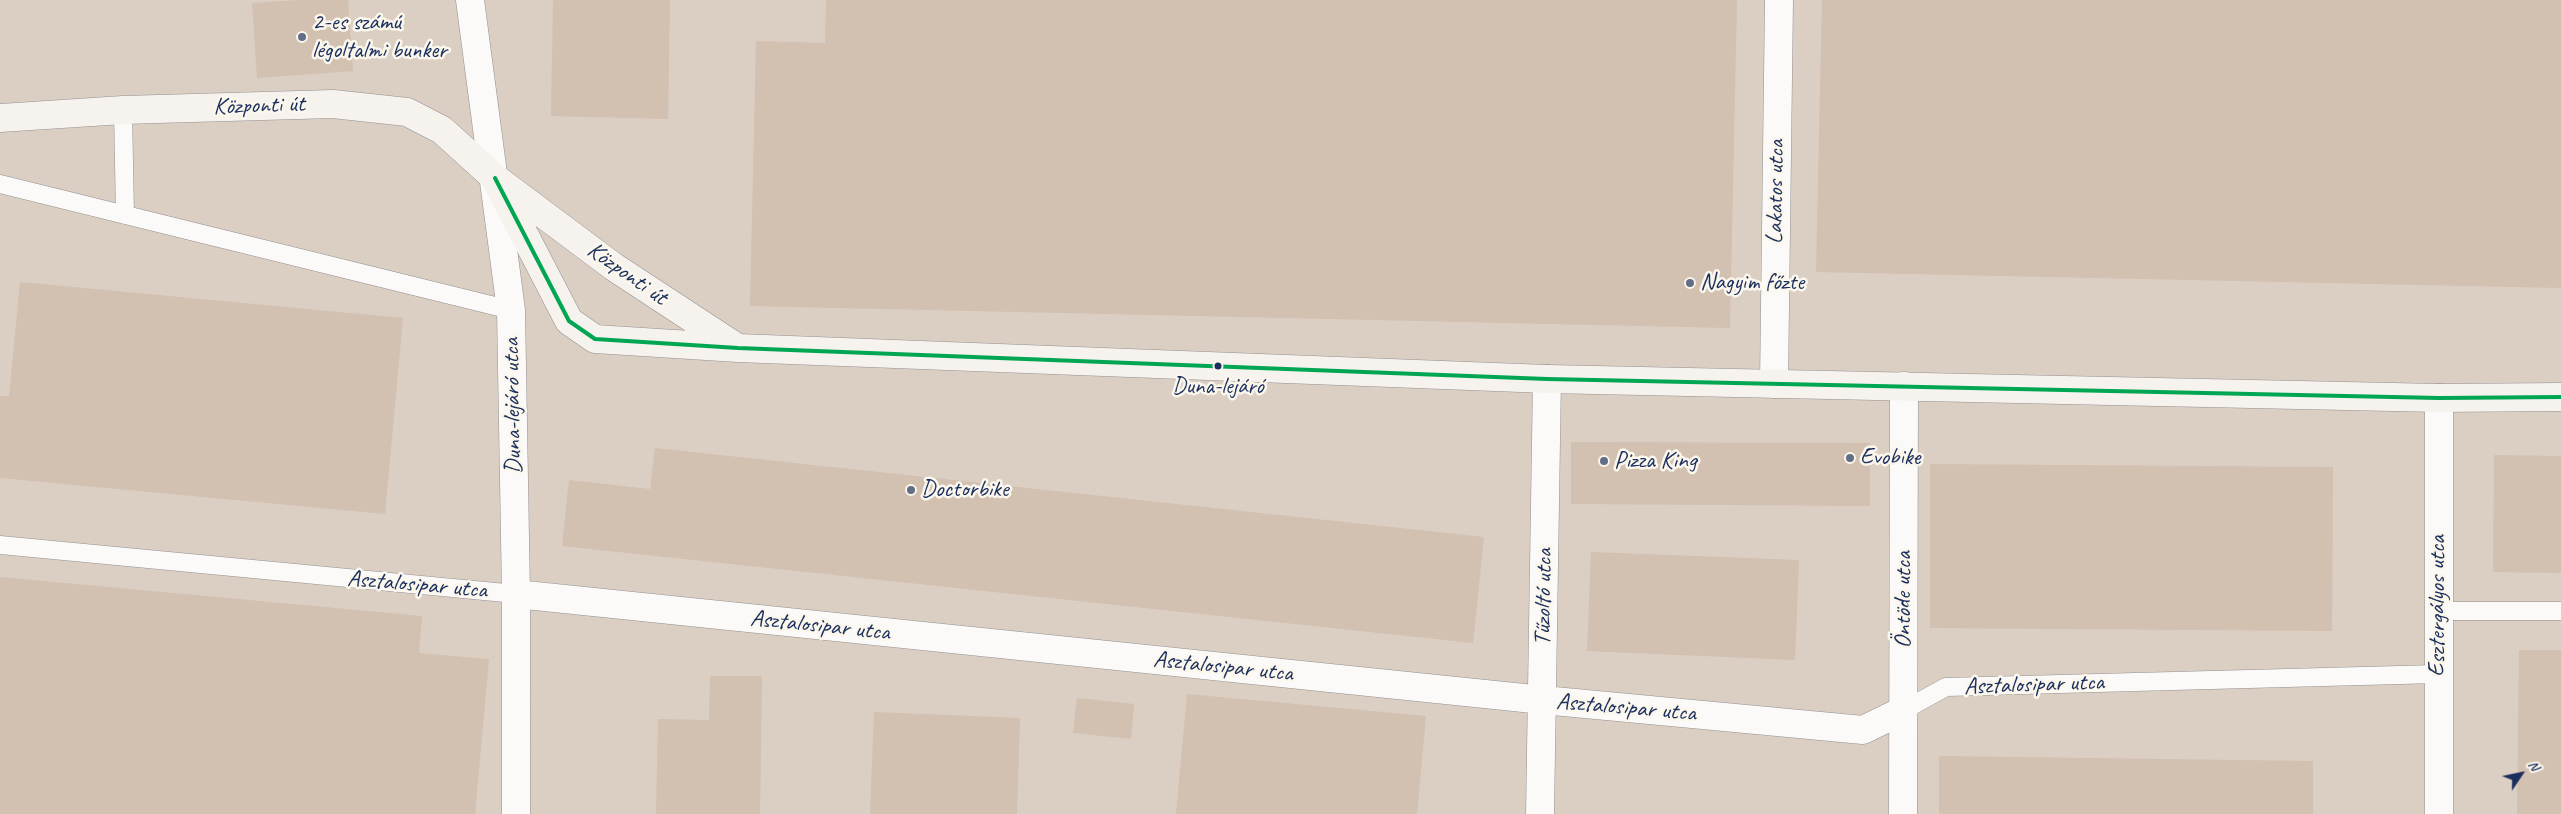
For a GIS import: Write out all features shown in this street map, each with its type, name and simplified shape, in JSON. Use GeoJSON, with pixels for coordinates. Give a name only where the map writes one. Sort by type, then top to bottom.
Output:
{"type":"FeatureCollection","features":[{"type":"Feature","properties":{"kind":"street","name":"Duna-lejáró utca"},"geometry":{"type":"LineString","coordinates":[[470,0],[511,310],[516,594],[516,814]]}},
{"type":"Feature","properties":{"kind":"street","name":"Lakatos utca"},"geometry":{"type":"LineString","coordinates":[[1774,384],[1779,0]]}},
{"type":"Feature","properties":{"kind":"street","name":"Központi út"},"geometry":{"type":"LineString","coordinates":[[0,118],[122,110],[333,104],[407,112],[442,130],[495,178],[614,267],[738,348]]}},
{"type":"Feature","properties":{"kind":"street","name":"Központi út"},"geometry":{"type":"LineString","coordinates":[[495,178],[569,321],[596,339],[738,348],[1547,379],[2439,398],[2561,397]]}},
{"type":"Feature","properties":{"kind":"street","name":"Tűzoltó utca"},"geometry":{"type":"LineString","coordinates":[[1540,814],[1547,379]]}},
{"type":"Feature","properties":{"kind":"street","name":"Öntöde utca"},"geometry":{"type":"LineString","coordinates":[[1903,814],[1904,386]]}},
{"type":"Feature","properties":{"kind":"street","name":"Esztergályos utca"},"geometry":{"type":"LineString","coordinates":[[2439,398],[2439,814]]}},
{"type":"Feature","properties":{"kind":"street","name":"Asztalosipar utca"},"geometry":{"type":"LineString","coordinates":[[516,594],[1543,700],[1863,730],[1904,710]]}},
{"type":"Feature","properties":{"kind":"lane"},"geometry":{"type":"LineString","coordinates":[[122,110],[125,215]]}},
{"type":"Feature","properties":{"kind":"lane"},"geometry":{"type":"LineString","coordinates":[[0,184],[511,310]]}},
{"type":"Feature","properties":{"kind":"lane","name":"Asztalosipar utca"},"geometry":{"type":"LineString","coordinates":[[0,545],[516,594]]}},
{"type":"Feature","properties":{"kind":"lane"},"geometry":{"type":"LineString","coordinates":[[2438,611],[2561,611]]}},
{"type":"Feature","properties":{"kind":"lane","name":"Asztalosipar utca"},"geometry":{"type":"LineString","coordinates":[[1904,710],[1946,687],[2438,674]]}},
{"type":"Feature","properties":{"kind":"shaded area"},"geometry":{"type":"Polygon","coordinates":[[[0,0],[2561,0],[2561,814],[0,814],[0,0]]]}},
{"type":"Feature","properties":{"kind":"building","name":"2-es számú légoltalmi bunker"},"geometry":{"type":"Polygon","coordinates":[[[299,0],[348,0],[353,71],[257,78],[252,3],[299,0]]]}},
{"type":"Feature","properties":{"kind":"building"},"geometry":{"type":"Polygon","coordinates":[[[553,0],[670,0],[668,119],[551,116],[553,0]]]}},
{"type":"Feature","properties":{"kind":"building"},"geometry":{"type":"Polygon","coordinates":[[[826,0],[1737,0],[1730,328],[750,306],[756,41],[825,43],[826,0]]]}},
{"type":"Feature","properties":{"kind":"building"},"geometry":{"type":"Polygon","coordinates":[[[1822,0],[2561,0],[2561,288],[1816,272],[1822,0]]]}},
{"type":"Feature","properties":{"kind":"building"},"geometry":{"type":"Polygon","coordinates":[[[20,282],[403,318],[385,514],[0,478],[0,396],[9,396],[20,282]]]}},
{"type":"Feature","properties":{"kind":"building"},"geometry":{"type":"Polygon","coordinates":[[[1571,442],[1870,443],[1870,506],[1571,504],[1571,442]]]}},
{"type":"Feature","properties":{"kind":"building"},"geometry":{"type":"Polygon","coordinates":[[[655,448],[1484,537],[1473,643],[562,546],[569,480],[650,489],[655,448]]]}},
{"type":"Feature","properties":{"kind":"building"},"geometry":{"type":"Polygon","coordinates":[[[2494,455],[2561,456],[2561,573],[2493,572],[2494,455]]]}},
{"type":"Feature","properties":{"kind":"building"},"geometry":{"type":"Polygon","coordinates":[[[1930,464],[2333,467],[2332,631],[1930,628],[1930,464]]]}},
{"type":"Feature","properties":{"kind":"building"},"geometry":{"type":"Polygon","coordinates":[[[1591,552],[1799,560],[1795,660],[1587,651],[1591,552]]]}},
{"type":"Feature","properties":{"kind":"building"},"geometry":{"type":"Polygon","coordinates":[[[0,577],[422,616],[419,653],[489,659],[475,814],[0,814],[0,577]]]}},
{"type":"Feature","properties":{"kind":"building"},"geometry":{"type":"Polygon","coordinates":[[[2519,650],[2561,650],[2561,814],[2517,814],[2519,650]]]}},
{"type":"Feature","properties":{"kind":"building"},"geometry":{"type":"Polygon","coordinates":[[[710,676],[762,676],[760,814],[656,814],[658,719],[709,720],[710,676]]]}},
{"type":"Feature","properties":{"kind":"building"},"geometry":{"type":"Polygon","coordinates":[[[1187,694],[1426,716],[1417,814],[1176,814],[1187,694]]]}},
{"type":"Feature","properties":{"kind":"building"},"geometry":{"type":"Polygon","coordinates":[[[1077,698],[1134,704],[1131,739],[1073,733],[1077,698]]]}},
{"type":"Feature","properties":{"kind":"building"},"geometry":{"type":"Polygon","coordinates":[[[874,712],[1020,718],[1017,814],[870,814],[874,712]]]}},
{"type":"Feature","properties":{"kind":"building"},"geometry":{"type":"Polygon","coordinates":[[[1939,756],[2313,761],[2313,814],[1939,814],[1939,756]]]}},
{"type":"Feature","properties":{"kind":"transit line"},"geometry":{"type":"LineString","coordinates":[[495,178],[569,321],[595,339],[738,348],[1547,379],[2439,398],[2561,397]]}},
{"type":"Feature","properties":{"kind":"place","name":"2-es számú légoltalmi bunker"},"geometry":{"type":"Point","coordinates":[302,37]}},
{"type":"Feature","properties":{"kind":"place","name":"Nagyim főzte"},"geometry":{"type":"Point","coordinates":[1690,283]}},
{"type":"Feature","properties":{"kind":"place","name":"Duna-lejáró"},"geometry":{"type":"Point","coordinates":[1218,366]}},
{"type":"Feature","properties":{"kind":"place","name":"Evobike"},"geometry":{"type":"Point","coordinates":[1850,458]}},
{"type":"Feature","properties":{"kind":"place","name":"Pizza King"},"geometry":{"type":"Point","coordinates":[1604,461]}},
{"type":"Feature","properties":{"kind":"place","name":"Doctorbike"},"geometry":{"type":"Point","coordinates":[911,490]}}]}
